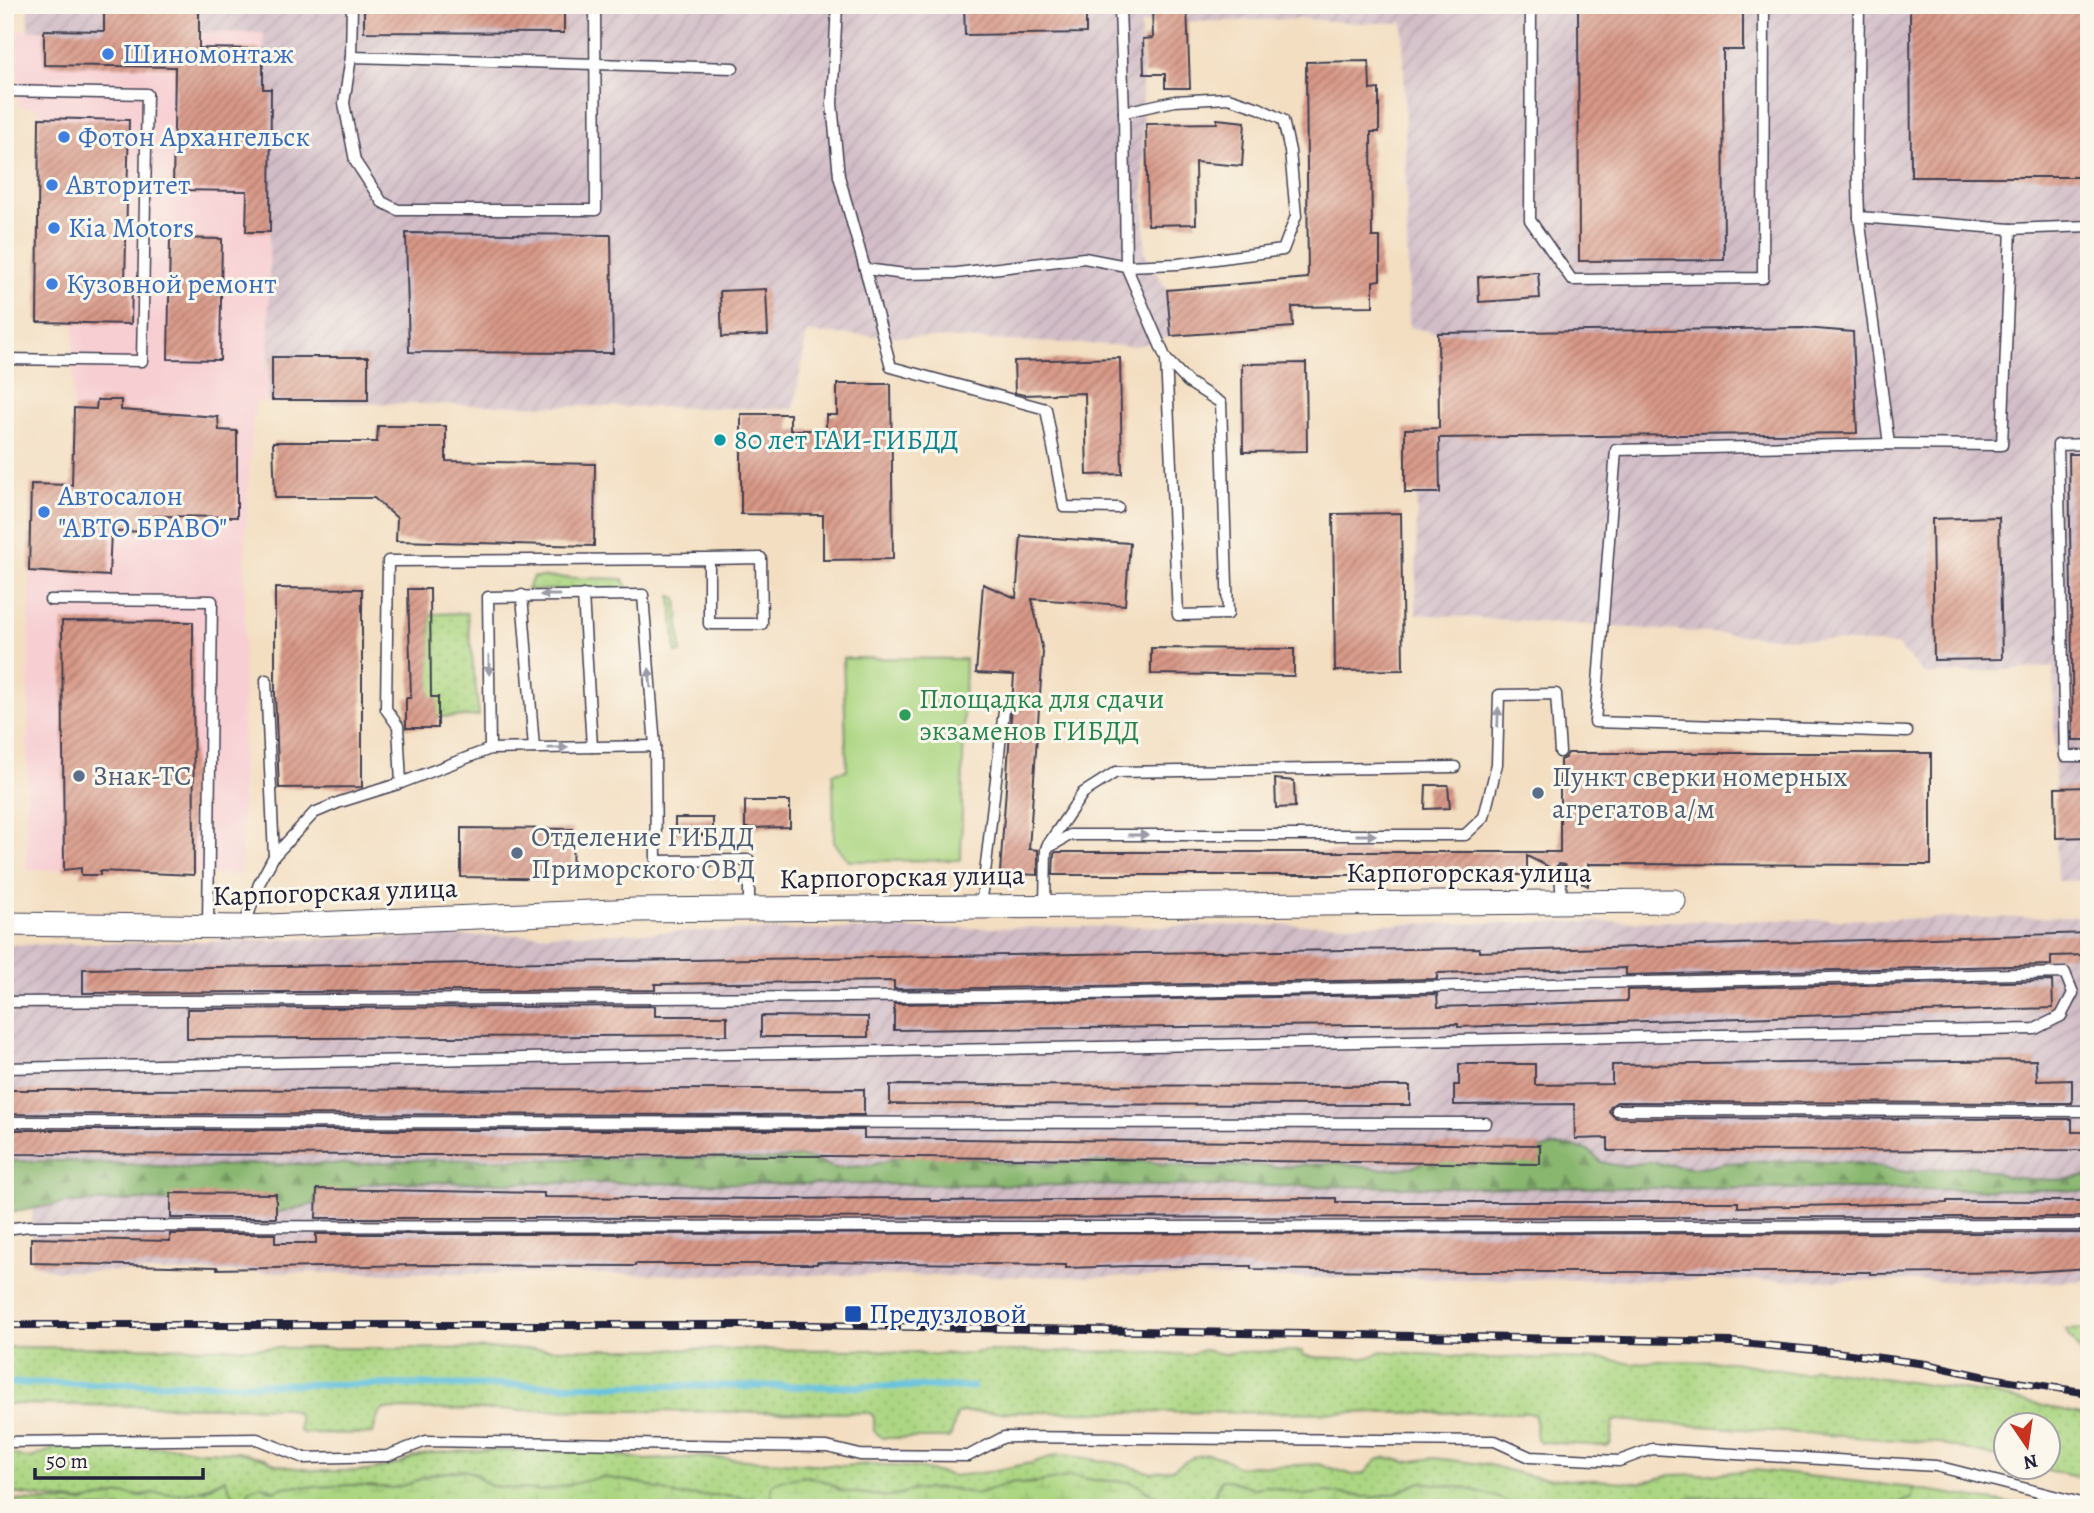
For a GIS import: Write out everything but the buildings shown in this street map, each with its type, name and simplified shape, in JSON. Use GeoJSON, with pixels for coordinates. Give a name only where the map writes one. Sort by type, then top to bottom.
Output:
{"type":"FeatureCollection","features":[{"type":"Feature","properties":{"kind":"street","name":"Карпогорская улица"},"geometry":{"type":"LineString","coordinates":[[5,924],[244,927],[636,910],[1674,901]]}},
{"type":"Feature","properties":{"kind":"lane"},"geometry":{"type":"LineString","coordinates":[[352,5],[351,57],[344,103],[355,161],[382,202],[398,210],[596,210],[595,5]]}},
{"type":"Feature","properties":{"kind":"lane"},"geometry":{"type":"LineString","coordinates":[[837,5],[832,104],[839,176],[891,367],[1046,409],[1064,507],[1118,508]]}},
{"type":"Feature","properties":{"kind":"lane"},"geometry":{"type":"LineString","coordinates":[[1531,5],[1530,220],[1572,279],[1763,278],[1763,5]]}},
{"type":"Feature","properties":{"kind":"lane"},"geometry":{"type":"LineString","coordinates":[[1859,5],[1859,216],[1889,444]]}},
{"type":"Feature","properties":{"kind":"lane"},"geometry":{"type":"LineString","coordinates":[[1120,9],[1126,266],[1166,359],[1188,382],[1221,403],[1228,614],[1178,615],[1166,359]]}},
{"type":"Feature","properties":{"kind":"lane"},"geometry":{"type":"LineString","coordinates":[[351,57],[733,68]]}},
{"type":"Feature","properties":{"kind":"lane"},"geometry":{"type":"LineString","coordinates":[[5,91],[147,94],[142,361],[5,359]]}},
{"type":"Feature","properties":{"kind":"lane"},"geometry":{"type":"LineString","coordinates":[[865,269],[905,274],[957,273],[1084,258],[1126,266],[1178,264],[1283,250],[1296,216],[1290,150],[1283,120],[1259,108],[1228,98],[1175,101],[1124,112]]}},
{"type":"Feature","properties":{"kind":"lane"},"geometry":{"type":"LineString","coordinates":[[1859,216],[2011,229],[2089,226]]}},
{"type":"Feature","properties":{"kind":"lane"},"geometry":{"type":"LineString","coordinates":[[1908,732],[1595,722],[1616,450],[1889,444],[2002,445],[2011,229]]}},
{"type":"Feature","properties":{"kind":"lane"},"geometry":{"type":"LineString","coordinates":[[2089,444],[2058,445],[2065,756],[2089,756]]}},
{"type":"Feature","properties":{"kind":"lane"},"geometry":{"type":"LineString","coordinates":[[401,783],[398,726],[386,709],[388,561],[761,558],[762,624],[709,624],[709,559]]}},
{"type":"Feature","properties":{"kind":"lane"},"geometry":{"type":"LineString","coordinates":[[523,595],[534,748]]}},
{"type":"Feature","properties":{"kind":"lane"},"geometry":{"type":"LineString","coordinates":[[583,595],[592,747]]}},
{"type":"Feature","properties":{"kind":"lane"},"geometry":{"type":"LineString","coordinates":[[490,748],[488,597],[643,595],[655,746],[656,861],[749,860],[750,909]]}},
{"type":"Feature","properties":{"kind":"lane"},"geometry":{"type":"LineString","coordinates":[[50,600],[212,601],[208,926]]}},
{"type":"Feature","properties":{"kind":"lane"},"geometry":{"type":"LineString","coordinates":[[266,680],[274,856]]}},
{"type":"Feature","properties":{"kind":"lane"},"geometry":{"type":"LineString","coordinates":[[1046,849],[1070,835],[1465,835],[1485,817],[1497,764],[1499,695],[1556,694],[1560,752]]}},
{"type":"Feature","properties":{"kind":"lane"},"geometry":{"type":"LineString","coordinates":[[981,907],[1005,702]]}},
{"type":"Feature","properties":{"kind":"lane"},"geometry":{"type":"LineString","coordinates":[[244,927],[259,884],[274,856],[314,813],[490,748],[655,746]]}},
{"type":"Feature","properties":{"kind":"lane"},"geometry":{"type":"LineString","coordinates":[[1045,906],[1046,849],[1083,793],[1116,772],[1455,767]]}},
{"type":"Feature","properties":{"kind":"lane"},"geometry":{"type":"LineString","coordinates":[[1560,872],[1562,902]]}},
{"type":"Feature","properties":{"kind":"lane"},"geometry":{"type":"LineString","coordinates":[[5,1002],[993,996],[2065,973],[2073,993],[2061,1016],[2035,1029],[5,1068]]}},
{"type":"Feature","properties":{"kind":"lane"},"geometry":{"type":"LineString","coordinates":[[2089,1052],[2089,1057]]}},
{"type":"Feature","properties":{"kind":"lane"},"geometry":{"type":"LineString","coordinates":[[1617,1110],[2089,1111]]}},
{"type":"Feature","properties":{"kind":"lane"},"geometry":{"type":"LineString","coordinates":[[5,1122],[1486,1123]]}},
{"type":"Feature","properties":{"kind":"lane"},"geometry":{"type":"LineString","coordinates":[[5,1229],[30,1226],[2089,1225]]}},
{"type":"Feature","properties":{"kind":"lane"},"geometry":{"type":"LineString","coordinates":[[5,1442],[257,1439],[304,1458],[387,1456],[426,1441],[827,1447],[860,1455],[968,1456],[1004,1437],[1495,1441],[1530,1457],[1619,1461],[1652,1448],[1936,1466],[2089,1505]]}},
{"type":"Feature","properties":{"kind":"shaded area"},"geometry":{"type":"Polygon","coordinates":[[[28,5],[2089,5],[2089,880],[2057,881],[2053,667],[1925,675],[1897,645],[1416,614],[1417,494],[1440,492],[1438,333],[1409,327],[1403,23],[1305,19],[1141,23],[1145,253],[1167,290],[1171,336],[1137,346],[807,333],[794,409],[268,402],[271,89],[263,89],[264,33],[28,30],[28,5]]]}},
{"type":"Feature","properties":{"kind":"shaded area"},"geometry":{"type":"Polygon","coordinates":[[[18,30],[264,32],[263,89],[271,89],[268,402],[255,402],[246,512],[241,875],[101,871],[100,875],[81,875],[80,868],[26,870],[31,484],[72,484],[74,323],[37,322],[39,108],[18,107],[18,30]]]}},
{"type":"Feature","properties":{"kind":"shaded area"},"geometry":{"type":"Polygon","coordinates":[[[2089,917],[2089,1280],[2055,1282],[57,1271],[31,1263],[33,1188],[5,1188],[5,945],[776,930],[2089,917]]]}},
{"type":"Feature","properties":{"kind":"green space"},"geometry":{"type":"Polygon","coordinates":[[[533,577],[623,579],[627,589],[527,590],[533,577]]]}},
{"type":"Feature","properties":{"kind":"green space"},"geometry":{"type":"Polygon","coordinates":[[[671,596],[677,598],[681,653],[676,653],[671,596]]]}},
{"type":"Feature","properties":{"kind":"green space"},"geometry":{"type":"Polygon","coordinates":[[[467,613],[479,716],[438,717],[430,697],[430,614],[467,613]]]}},
{"type":"Feature","properties":{"kind":"green space","name":"Площадка для сдачи экзаменов ГИБДД"},"geometry":{"type":"Polygon","coordinates":[[[843,658],[965,659],[961,860],[849,861],[834,842],[833,773],[847,770],[843,658]]]}},
{"type":"Feature","properties":{"kind":"green space"},"geometry":{"type":"Polygon","coordinates":[[[1553,1146],[1588,1150],[1601,1162],[1619,1166],[1653,1162],[1691,1168],[1762,1161],[1853,1162],[1907,1172],[1975,1166],[2009,1177],[2027,1179],[2061,1180],[2089,1175],[2089,1192],[399,1182],[352,1188],[324,1202],[275,1213],[143,1200],[66,1203],[5,1213],[5,1161],[64,1161],[196,1168],[249,1164],[365,1164],[417,1160],[764,1160],[801,1157],[834,1168],[872,1165],[907,1155],[942,1155],[1017,1164],[1141,1161],[1208,1169],[1243,1165],[1279,1167],[1336,1163],[1398,1169],[1432,1159],[1537,1151],[1553,1146]]]}},
{"type":"Feature","properties":{"kind":"green space"},"geometry":{"type":"Polygon","coordinates":[[[2089,1329],[2089,1366],[2066,1330],[2089,1329]]]}},
{"type":"Feature","properties":{"kind":"green space"},"geometry":{"type":"Polygon","coordinates":[[[5,1347],[878,1350],[930,1355],[988,1351],[1153,1352],[1187,1355],[1203,1350],[1224,1354],[1302,1351],[1303,1355],[1323,1358],[1365,1358],[1381,1351],[1492,1359],[1603,1358],[1632,1364],[1657,1361],[1732,1362],[1803,1374],[1814,1368],[1996,1395],[2089,1417],[2089,1480],[2062,1474],[2062,1412],[1993,1412],[1993,1456],[1939,1443],[1617,1420],[1613,1423],[1611,1443],[1607,1446],[1540,1442],[1535,1433],[1535,1415],[1530,1413],[962,1412],[957,1414],[948,1438],[882,1438],[874,1431],[874,1417],[870,1413],[384,1409],[378,1415],[373,1433],[369,1434],[303,1433],[299,1431],[299,1417],[296,1412],[287,1408],[5,1404],[5,1347]]]}},
{"type":"Feature","properties":{"kind":"green space"},"geometry":{"type":"Polygon","coordinates":[[[69,1445],[101,1449],[177,1447],[199,1451],[238,1452],[288,1467],[320,1471],[367,1471],[432,1453],[487,1450],[598,1452],[646,1460],[699,1457],[845,1466],[872,1464],[916,1468],[954,1476],[987,1472],[1057,1455],[1121,1464],[1152,1473],[1173,1469],[1193,1457],[1208,1454],[1223,1458],[1239,1467],[1318,1464],[1353,1475],[1364,1474],[1377,1460],[1387,1457],[1406,1462],[1434,1458],[1489,1465],[1530,1476],[1569,1480],[1640,1483],[1671,1475],[1755,1470],[1912,1488],[1914,1493],[1912,1498],[1894,1505],[1893,1508],[1804,1508],[1746,1498],[1697,1497],[1657,1503],[1597,1506],[1546,1502],[1512,1504],[1464,1488],[1421,1482],[1398,1492],[1365,1497],[1326,1492],[1305,1495],[1267,1486],[1254,1488],[1221,1480],[1214,1495],[1204,1501],[1191,1502],[1161,1497],[1129,1482],[1079,1477],[1022,1484],[1014,1482],[976,1494],[947,1488],[915,1490],[889,1497],[841,1491],[835,1486],[771,1487],[772,1498],[759,1500],[725,1495],[678,1496],[631,1481],[541,1491],[491,1486],[475,1473],[462,1470],[428,1475],[393,1488],[350,1485],[287,1486],[274,1491],[269,1487],[242,1498],[229,1491],[224,1479],[198,1491],[82,1502],[5,1492],[5,1452],[26,1458],[69,1445]]]}},
{"type":"Feature","properties":{"kind":"green space"},"geometry":{"type":"Polygon","coordinates":[[[462,1470],[471,1472],[491,1486],[541,1491],[603,1477],[644,1484],[678,1496],[725,1495],[759,1500],[772,1498],[771,1486],[775,1482],[808,1476],[829,1483],[841,1491],[889,1497],[915,1490],[947,1488],[976,1494],[1014,1482],[1035,1483],[1072,1476],[1129,1482],[1161,1497],[1191,1502],[1204,1501],[1214,1495],[1222,1480],[1228,1480],[1254,1488],[1267,1486],[1305,1495],[1326,1492],[1378,1497],[1421,1482],[1464,1488],[1512,1504],[1546,1502],[1597,1506],[1657,1503],[1697,1497],[1746,1498],[1804,1508],[5,1508],[5,1500],[82,1502],[121,1494],[176,1494],[204,1490],[225,1479],[232,1494],[238,1497],[247,1496],[250,1489],[262,1485],[274,1491],[287,1486],[350,1485],[393,1488],[428,1475],[462,1470]]]}},
{"type":"Feature","properties":{"kind":"green space"},"geometry":{"type":"Polygon","coordinates":[[[1912,1488],[2034,1508],[1893,1508],[1894,1505],[1912,1498],[1912,1488]]]}},
{"type":"Feature","properties":{"kind":"waterway"},"geometry":{"type":"LineString","coordinates":[[5,1383],[973,1387]]}},
{"type":"Feature","properties":{"kind":"railway"},"geometry":{"type":"LineString","coordinates":[[5,1325],[813,1325],[1732,1342],[1926,1364],[1991,1378],[2089,1393]]}},
{"type":"Feature","properties":{"kind":"place","name":"Шиномонтаж"},"geometry":{"type":"Point","coordinates":[108,54]}},
{"type":"Feature","properties":{"kind":"place","name":"Фотон Архангельск"},"geometry":{"type":"Point","coordinates":[64,137]}},
{"type":"Feature","properties":{"kind":"place","name":"Авторитет"},"geometry":{"type":"Point","coordinates":[52,185]}},
{"type":"Feature","properties":{"kind":"place","name":"Kia Motors"},"geometry":{"type":"Point","coordinates":[54,228]}},
{"type":"Feature","properties":{"kind":"place","name":"Кузовной ремонт"},"geometry":{"type":"Point","coordinates":[52,284]}},
{"type":"Feature","properties":{"kind":"place","name":"80 лет ГАИ-ГИБДД"},"geometry":{"type":"Point","coordinates":[720,440]}},
{"type":"Feature","properties":{"kind":"place","name":"Автосалон \"АВТО БРАВО\""},"geometry":{"type":"Point","coordinates":[44,512]}},
{"type":"Feature","properties":{"kind":"place","name":"Площадка для сдачи экзаменов ГИБДД"},"geometry":{"type":"Point","coordinates":[905,715]}},
{"type":"Feature","properties":{"kind":"place","name":"Знак-ТС"},"geometry":{"type":"Point","coordinates":[79,776]}},
{"type":"Feature","properties":{"kind":"place","name":"Пункт сверки номерных агрегатов а/м"},"geometry":{"type":"Point","coordinates":[1538,793]}},
{"type":"Feature","properties":{"kind":"place","name":"Отделение ГИБДД Приморского ОВД"},"geometry":{"type":"Point","coordinates":[517,853]}},
{"type":"Feature","properties":{"kind":"place","name":"Предузловой"},"geometry":{"type":"Point","coordinates":[853,1314]}}]}
